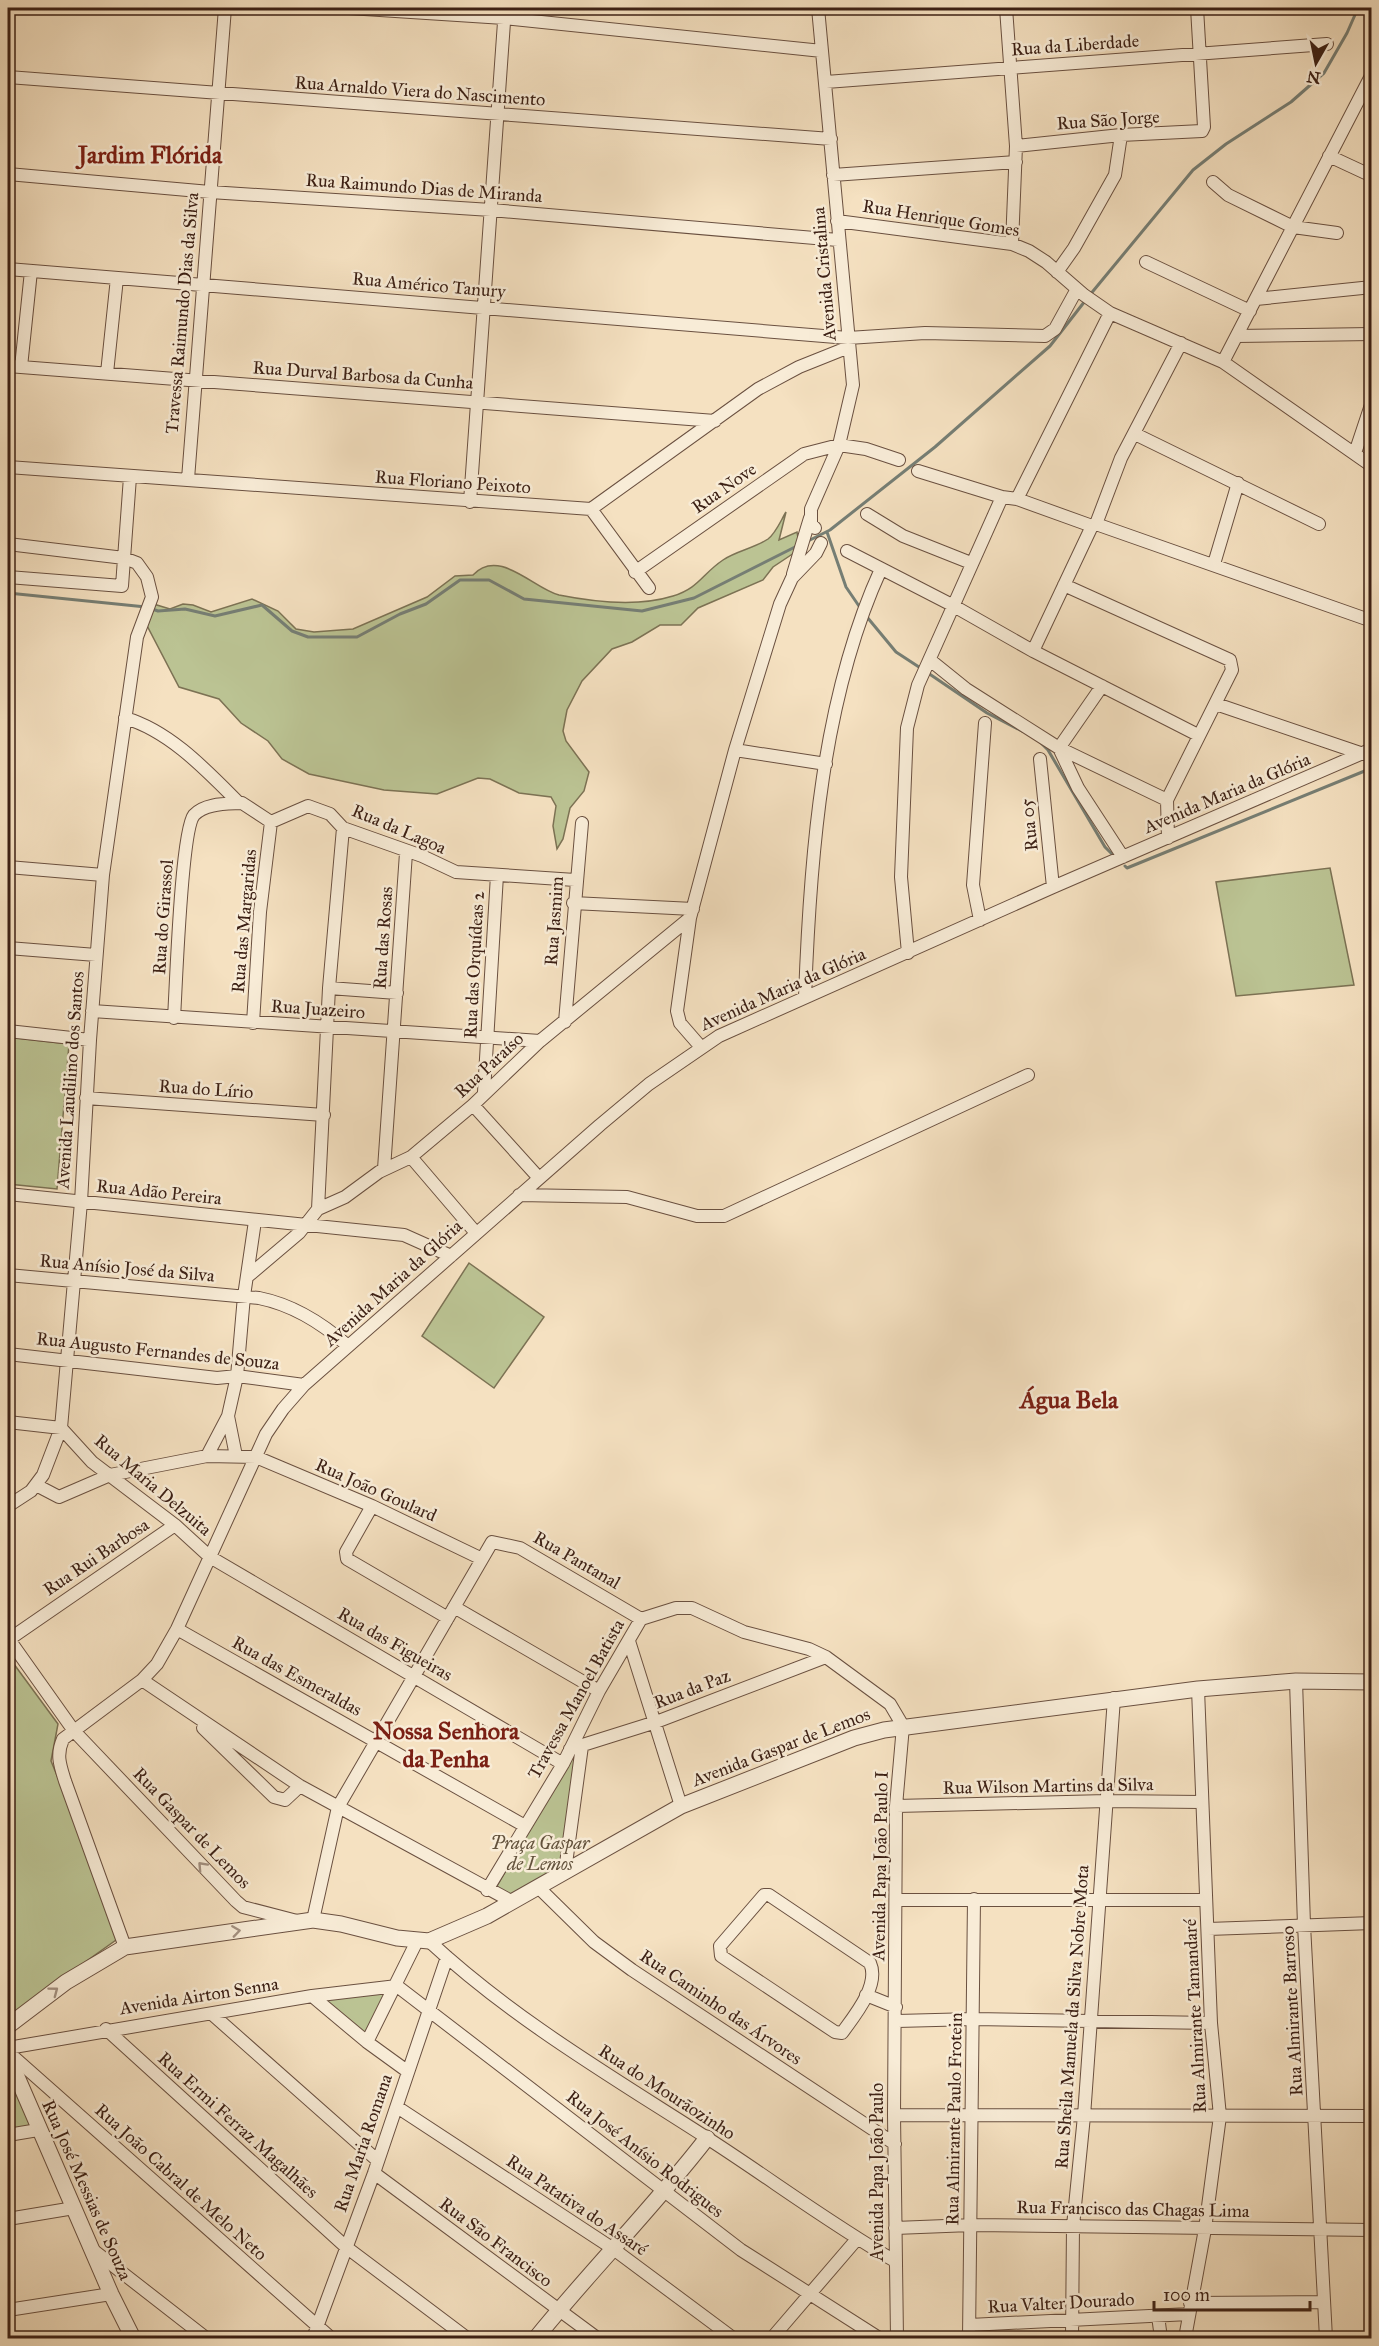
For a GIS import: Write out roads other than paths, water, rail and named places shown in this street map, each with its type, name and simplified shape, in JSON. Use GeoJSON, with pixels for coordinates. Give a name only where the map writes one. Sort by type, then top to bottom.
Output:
{"type":"FeatureCollection","features":[{"type":"Feature","properties":{"kind":"street","name":"Travessa Raimundo Dias da Silva"},"geometry":{"type":"LineString","coordinates":[[188,478],[225,8]]}},
{"type":"Feature","properties":{"kind":"street"},"geometry":{"type":"LineString","coordinates":[[350,8],[505,13],[822,51]]}},
{"type":"Feature","properties":{"kind":"street","name":"Avenida Cristalina"},"geometry":{"type":"LineString","coordinates":[[792,578],[812,523],[814,497],[839,445],[853,385],[818,8]]}},
{"type":"Feature","properties":{"kind":"street"},"geometry":{"type":"LineString","coordinates":[[1006,8],[1016,146],[1012,244]]}},
{"type":"Feature","properties":{"kind":"street"},"geometry":{"type":"LineString","coordinates":[[1197,8],[1198,54]]}},
{"type":"Feature","properties":{"kind":"street"},"geometry":{"type":"LineString","coordinates":[[470,502],[505,13]]}},
{"type":"Feature","properties":{"kind":"street","name":"Rua da Liberdade"},"geometry":{"type":"LineString","coordinates":[[826,82],[1327,44]]}},
{"type":"Feature","properties":{"kind":"street","name":"Rua São Jorge"},"geometry":{"type":"LineString","coordinates":[[1016,146],[1121,135],[1202,131],[1204,127],[1198,54]]}},
{"type":"Feature","properties":{"kind":"street","name":"Rua Arnaldo Viera do Nascimento"},"geometry":{"type":"LineString","coordinates":[[8,77],[831,139]]}},
{"type":"Feature","properties":{"kind":"street"},"geometry":{"type":"LineString","coordinates":[[1223,362],[1370,79]]}},
{"type":"Feature","properties":{"kind":"street"},"geometry":{"type":"LineString","coordinates":[[1057,272],[1074,248],[1115,176],[1121,135]]}},
{"type":"Feature","properties":{"kind":"street"},"geometry":{"type":"LineString","coordinates":[[1329,156],[1371,176]]}},
{"type":"Feature","properties":{"kind":"street"},"geometry":{"type":"LineString","coordinates":[[833,175],[1016,162]]}},
{"type":"Feature","properties":{"kind":"street","name":"Rua Raimundo Dias de Miranda"},"geometry":{"type":"LineString","coordinates":[[8,174],[210,192],[491,210],[838,240]]}},
{"type":"Feature","properties":{"kind":"street"},"geometry":{"type":"LineString","coordinates":[[1213,182],[1248,206],[1293,227],[1336,233]]}},
{"type":"Feature","properties":{"kind":"street","name":"Rua Henrique Gomes"},"geometry":{"type":"LineString","coordinates":[[837,221],[1012,244],[1029,251],[1107,311],[1223,362],[1371,466]]}},
{"type":"Feature","properties":{"kind":"street"},"geometry":{"type":"LineString","coordinates":[[1146,262],[1250,311]]}},
{"type":"Feature","properties":{"kind":"street","name":"Rua Américo Tanury"},"geometry":{"type":"LineString","coordinates":[[8,269],[483,308],[848,342]]}},
{"type":"Feature","properties":{"kind":"street"},"geometry":{"type":"LineString","coordinates":[[21,367],[31,271]]}},
{"type":"Feature","properties":{"kind":"street"},"geometry":{"type":"LineString","coordinates":[[107,373],[117,278]]}},
{"type":"Feature","properties":{"kind":"street"},"geometry":{"type":"LineString","coordinates":[[1256,299],[1371,287]]}},
{"type":"Feature","properties":{"kind":"street"},"geometry":{"type":"LineString","coordinates":[[649,588],[635,572],[591,509],[758,389],[848,342],[925,333],[1045,336],[1055,329],[1081,292]]}},
{"type":"Feature","properties":{"kind":"street"},"geometry":{"type":"LineString","coordinates":[[1017,499],[1107,311]]}},
{"type":"Feature","properties":{"kind":"street"},"geometry":{"type":"LineString","coordinates":[[1237,336],[1371,334]]}},
{"type":"Feature","properties":{"kind":"street"},"geometry":{"type":"LineString","coordinates":[[1033,651],[1094,525],[1114,476],[1181,343]]}},
{"type":"Feature","properties":{"kind":"street","name":"Rua Durval Barbosa da Cunha"},"geometry":{"type":"LineString","coordinates":[[8,366],[715,421]]}},
{"type":"Feature","properties":{"kind":"street"},"geometry":{"type":"LineString","coordinates":[[1355,453],[1371,402]]}},
{"type":"Feature","properties":{"kind":"street"},"geometry":{"type":"LineString","coordinates":[[1135,434],[1319,524]]}},
{"type":"Feature","properties":{"kind":"street"},"geometry":{"type":"LineString","coordinates":[[839,445],[866,449],[899,460]]}},
{"type":"Feature","properties":{"kind":"street","name":"Rua Nove"},"geometry":{"type":"LineString","coordinates":[[635,572],[804,454],[839,445]]}},
{"type":"Feature","properties":{"kind":"street","name":"Rua Floriano Peixoto"},"geometry":{"type":"LineString","coordinates":[[8,467],[130,477],[188,478],[470,502],[591,509]]}},
{"type":"Feature","properties":{"kind":"street"},"geometry":{"type":"LineString","coordinates":[[918,471],[1002,497],[1017,499],[1214,564],[1371,621]]}},
{"type":"Feature","properties":{"kind":"street"},"geometry":{"type":"LineString","coordinates":[[8,577],[122,586],[130,477]]}},
{"type":"Feature","properties":{"kind":"street"},"geometry":{"type":"LineString","coordinates":[[1214,564],[1238,483]]}},
{"type":"Feature","properties":{"kind":"street"},"geometry":{"type":"LineString","coordinates":[[908,953],[901,877],[904,757],[908,728],[918,685],[1002,497]]}},
{"type":"Feature","properties":{"kind":"street"},"geometry":{"type":"LineString","coordinates":[[867,514],[910,539],[971,563]]}},
{"type":"Feature","properties":{"kind":"street"},"geometry":{"type":"LineString","coordinates":[[700,1046],[680,1023],[677,1011],[692,914],[735,750],[780,604],[792,578],[816,553],[821,543]]}},
{"type":"Feature","properties":{"kind":"street"},"geometry":{"type":"LineString","coordinates":[[8,544],[124,558]]}},
{"type":"Feature","properties":{"kind":"street"},"geometry":{"type":"LineString","coordinates":[[847,551],[952,605],[1033,651],[1198,735]]}},
{"type":"Feature","properties":{"kind":"street","name":"Avenida Laudilino dos Santos"},"geometry":{"type":"LineString","coordinates":[[8,1506],[31,1491],[43,1475],[61,1428],[81,1202],[86,1098],[103,875],[137,637],[149,608],[151,587],[137,563],[124,558]]}},
{"type":"Feature","properties":{"kind":"street"},"geometry":{"type":"LineString","coordinates":[[805,997],[812,876],[826,764],[859,620],[880,569]]}},
{"type":"Feature","properties":{"kind":"street"},"geometry":{"type":"LineString","coordinates":[[1064,585],[1230,660],[1232,670],[1167,800],[1168,838]]}},
{"type":"Feature","properties":{"kind":"street"},"geometry":{"type":"LineString","coordinates":[[929,663],[1059,748],[1167,800]]}},
{"type":"Feature","properties":{"kind":"street"},"geometry":{"type":"LineString","coordinates":[[1059,748],[1102,686]]}},
{"type":"Feature","properties":{"kind":"street"},"geometry":{"type":"LineString","coordinates":[[1216,704],[1367,752]]}},
{"type":"Feature","properties":{"kind":"street"},"geometry":{"type":"LineString","coordinates":[[125,718],[152,729],[171,742],[239,803],[271,822]]}},
{"type":"Feature","properties":{"kind":"street"},"geometry":{"type":"LineString","coordinates":[[980,920],[973,885],[985,723]]}},
{"type":"Feature","properties":{"kind":"street"},"geometry":{"type":"LineString","coordinates":[[1059,748],[1078,788],[1123,858]]}},
{"type":"Feature","properties":{"kind":"street"},"geometry":{"type":"LineString","coordinates":[[735,750],[826,764]]}},
{"type":"Feature","properties":{"kind":"street","name":"Avenida Maria da Glória"},"geometry":{"type":"LineString","coordinates":[[74,1731],[142,1680],[157,1664],[177,1629],[274,1421],[304,1385],[519,1195],[649,1084],[700,1046],[805,997],[1367,752]]}},
{"type":"Feature","properties":{"kind":"street","name":"Rua 05"},"geometry":{"type":"LineString","coordinates":[[1041,759],[1053,887]]}},
{"type":"Feature","properties":{"kind":"street","name":"Rua do Girassol"},"geometry":{"type":"LineString","coordinates":[[174,1018],[183,872],[192,819],[203,809],[239,803]]}},
{"type":"Feature","properties":{"kind":"street","name":"Rua da Lagoa"},"geometry":{"type":"LineString","coordinates":[[271,822],[308,806],[330,814],[343,828],[406,853],[422,856],[456,872],[575,880]]}},
{"type":"Feature","properties":{"kind":"street","name":"Rua das Margaridas"},"geometry":{"type":"LineString","coordinates":[[253,1023],[260,912],[271,822]]}},
{"type":"Feature","properties":{"kind":"street","name":"Rua Jasmim"},"geometry":{"type":"LineString","coordinates":[[565,1022],[573,903],[582,823]]}},
{"type":"Feature","properties":{"kind":"street"},"geometry":{"type":"LineString","coordinates":[[248,1277],[302,1229],[318,1209],[329,988],[343,828]]}},
{"type":"Feature","properties":{"kind":"street","name":"Rua das Rosas"},"geometry":{"type":"LineString","coordinates":[[384,1169],[406,853]]}},
{"type":"Feature","properties":{"kind":"street"},"geometry":{"type":"LineString","coordinates":[[8,867],[103,875]]}},
{"type":"Feature","properties":{"kind":"street","name":"Rua das Orquídeas 2"},"geometry":{"type":"LineString","coordinates":[[484,1092],[497,875]]}},
{"type":"Feature","properties":{"kind":"street"},"geometry":{"type":"LineString","coordinates":[[573,903],[692,914]]}},
{"type":"Feature","properties":{"kind":"street","name":"Rua Paraíso"},"geometry":{"type":"LineString","coordinates":[[318,1209],[345,1197],[384,1169],[411,1157],[473,1105],[484,1092],[540,1041],[692,914]]}},
{"type":"Feature","properties":{"kind":"street"},"geometry":{"type":"LineString","coordinates":[[8,948],[96,955]]}},
{"type":"Feature","properties":{"kind":"street"},"geometry":{"type":"LineString","coordinates":[[329,988],[397,993]]}},
{"type":"Feature","properties":{"kind":"street","name":"Rua Juazeiro"},"geometry":{"type":"LineString","coordinates":[[92,1011],[540,1041]]}},
{"type":"Feature","properties":{"kind":"street"},"geometry":{"type":"LineString","coordinates":[[8,1031],[90,1040]]}},
{"type":"Feature","properties":{"kind":"street"},"geometry":{"type":"LineString","coordinates":[[519,1195],[627,1197],[697,1216],[724,1216],[1028,1075]]}},
{"type":"Feature","properties":{"kind":"street","name":"Rua do Lírio"},"geometry":{"type":"LineString","coordinates":[[86,1098],[324,1115]]}},
{"type":"Feature","properties":{"kind":"street"},"geometry":{"type":"LineString","coordinates":[[473,1105],[539,1178]]}},
{"type":"Feature","properties":{"kind":"street"},"geometry":{"type":"LineString","coordinates":[[411,1157],[476,1233]]}},
{"type":"Feature","properties":{"kind":"street","name":"Rua Adão Pereira"},"geometry":{"type":"LineString","coordinates":[[8,1194],[255,1221],[302,1229],[409,1236],[451,1256]]}},
{"type":"Feature","properties":{"kind":"street"},"geometry":{"type":"LineString","coordinates":[[207,1456],[228,1416],[237,1376],[244,1296],[255,1221]]}},
{"type":"Feature","properties":{"kind":"street","name":"Rua Anísio José da Silva"},"geometry":{"type":"LineString","coordinates":[[8,1275],[244,1296],[276,1301],[293,1308],[327,1329],[348,1346]]}},
{"type":"Feature","properties":{"kind":"street","name":"Rua Augusto Fernandes de Souza"},"geometry":{"type":"LineString","coordinates":[[8,1354],[217,1378],[237,1376],[304,1385]]}},
{"type":"Feature","properties":{"kind":"street"},"geometry":{"type":"LineString","coordinates":[[228,1416],[236,1456]]}},
{"type":"Feature","properties":{"kind":"street"},"geometry":{"type":"LineString","coordinates":[[8,1422],[61,1428]]}},
{"type":"Feature","properties":{"kind":"street","name":"Rua Maria Delzuita"},"geometry":{"type":"LineString","coordinates":[[61,1428],[92,1462],[175,1525],[210,1557]]}},
{"type":"Feature","properties":{"kind":"street"},"geometry":{"type":"LineString","coordinates":[[36,1485],[59,1497],[110,1476],[207,1456],[256,1457]]}},
{"type":"Feature","properties":{"kind":"street","name":"Rua João Goulard"},"geometry":{"type":"LineString","coordinates":[[256,1457],[372,1506],[480,1558]]}},
{"type":"Feature","properties":{"kind":"street"},"geometry":{"type":"LineString","coordinates":[[372,1506],[346,1552],[347,1559],[599,1691]]}},
{"type":"Feature","properties":{"kind":"street","name":"Rua Rui Barbosa"},"geometry":{"type":"LineString","coordinates":[[8,1639],[175,1525]]}},
{"type":"Feature","properties":{"kind":"street","name":"Rua Pantanal"},"geometry":{"type":"LineString","coordinates":[[480,1558],[492,1542],[520,1548],[640,1619]]}},
{"type":"Feature","properties":{"kind":"street","name":"Rua das Figueiras"},"geometry":{"type":"LineString","coordinates":[[210,1557],[562,1764]]}},
{"type":"Feature","properties":{"kind":"street"},"geometry":{"type":"LineString","coordinates":[[307,1921],[338,1807],[415,1677],[480,1558]]}},
{"type":"Feature","properties":{"kind":"street"},"geometry":{"type":"LineString","coordinates":[[640,1619],[676,1608],[692,1608],[744,1632],[809,1649],[826,1657],[890,1704],[903,1726]]}},
{"type":"Feature","properties":{"kind":"street","name":"Travessa Manoel Batista"},"geometry":{"type":"LineString","coordinates":[[487,1890],[562,1764],[576,1747],[599,1691],[640,1619]]}},
{"type":"Feature","properties":{"kind":"street","name":"Rua das Esmeraldas"},"geometry":{"type":"LineString","coordinates":[[177,1629],[525,1826]]}},
{"type":"Feature","properties":{"kind":"street","name":"Rua Gaspar de Lemos"},"geometry":{"type":"LineString","coordinates":[[8,1639],[74,1731],[236,1901],[243,1907],[307,1921]]}},
{"type":"Feature","properties":{"kind":"street"},"geometry":{"type":"LineString","coordinates":[[629,1641],[681,1806]]}},
{"type":"Feature","properties":{"kind":"street","name":"Rua da Paz"},"geometry":{"type":"LineString","coordinates":[[576,1747],[656,1722],[826,1657]]}},
{"type":"Feature","properties":{"kind":"street"},"geometry":{"type":"LineString","coordinates":[[142,1680],[192,1716],[300,1786],[487,1890],[511,1901]]}},
{"type":"Feature","properties":{"kind":"street","name":"Avenida Gaspar de Lemos"},"geometry":{"type":"LineString","coordinates":[[423,1941],[487,1916],[681,1806],[854,1738],[903,1726],[1114,1698],[1296,1681],[1371,1682]]}},
{"type":"Feature","properties":{"kind":"street","name":"Rua Almirante Barroso"},"geometry":{"type":"LineString","coordinates":[[1296,1681],[1304,1925],[1316,2115],[1326,2338]]}},
{"type":"Feature","properties":{"kind":"street","name":"Rua Almirante Tamandaré"},"geometry":{"type":"LineString","coordinates":[[1185,2338],[1205,2229],[1220,2116],[1211,2023],[1198,1689]]}},
{"type":"Feature","properties":{"kind":"street","name":"Rua Sheila Manuela da Silva Nobre Mota"},"geometry":{"type":"LineString","coordinates":[[1072,2338],[1073,2226],[1084,2116],[1089,2021],[1114,1698]]}},
{"type":"Feature","properties":{"kind":"street"},"geometry":{"type":"LineString","coordinates":[[192,1716],[228,1755],[274,1797],[285,1800],[300,1786]]}},
{"type":"Feature","properties":{"kind":"street","name":"Avenida Papa João Paulo I"},"geometry":{"type":"LineString","coordinates":[[896,2007],[896,1806],[903,1726]]}},
{"type":"Feature","properties":{"kind":"street"},"geometry":{"type":"LineString","coordinates":[[74,1731],[63,1739],[58,1759],[125,1947]]}},
{"type":"Feature","properties":{"kind":"street"},"geometry":{"type":"LineString","coordinates":[[566,1871],[576,1747]]}},
{"type":"Feature","properties":{"kind":"street","name":"Rua Wilson Martins da Silva"},"geometry":{"type":"LineString","coordinates":[[896,1806],[1107,1801],[1201,1802]]}},
{"type":"Feature","properties":{"kind":"street","name":"Rua Caminho das Árvores"},"geometry":{"type":"LineString","coordinates":[[538,1887],[594,1942],[632,1970],[895,2144]]}},
{"type":"Feature","properties":{"kind":"street"},"geometry":{"type":"LineString","coordinates":[[769,1895],[870,1963],[873,1980],[866,1995],[843,2032],[837,2033],[724,1959],[719,1949],[761,1896],[769,1895]]}},
{"type":"Feature","properties":{"kind":"street"},"geometry":{"type":"LineString","coordinates":[[896,1900],[1099,1898],[1206,1900]]}},
{"type":"Feature","properties":{"kind":"street","name":"Rua Almirante Paulo Frotein"},"geometry":{"type":"LineString","coordinates":[[969,2338],[974,1899]]}},
{"type":"Feature","properties":{"kind":"street"},"geometry":{"type":"LineString","coordinates":[[8,2026],[66,1982],[125,1947],[307,1921],[423,1941],[367,2042]]}},
{"type":"Feature","properties":{"kind":"street"},"geometry":{"type":"LineString","coordinates":[[1208,1929],[1371,1923]]}},
{"type":"Feature","properties":{"kind":"street","name":"Rua do Mourãozinho"},"geometry":{"type":"LineString","coordinates":[[423,1941],[541,2031],[707,2138],[857,2239],[895,2261]]}},
{"type":"Feature","properties":{"kind":"street","name":"Rua Maria Romana"},"geometry":{"type":"LineString","coordinates":[[315,2334],[374,2173],[447,1958]]}},
{"type":"Feature","properties":{"kind":"street","name":"Avenida Airton Senna"},"geometry":{"type":"LineString","coordinates":[[8,2050],[106,2030],[312,1996],[397,1986]]}},
{"type":"Feature","properties":{"kind":"street","name":"Rua José Anísio Rodrigues"},"geometry":{"type":"LineString","coordinates":[[397,1986],[741,2250],[879,2338]]}},
{"type":"Feature","properties":{"kind":"street"},"geometry":{"type":"LineString","coordinates":[[866,1995],[896,2007]]}},
{"type":"Feature","properties":{"kind":"street"},"geometry":{"type":"LineString","coordinates":[[312,1996],[367,2042],[407,2071]]}},
{"type":"Feature","properties":{"kind":"street","name":"Avenida Papa João Paulo"},"geometry":{"type":"LineString","coordinates":[[896,2007],[894,2115],[897,2338]]}},
{"type":"Feature","properties":{"kind":"street"},"geometry":{"type":"LineString","coordinates":[[212,2014],[377,2160]]}},
{"type":"Feature","properties":{"kind":"street"},"geometry":{"type":"LineString","coordinates":[[897,2021],[974,2019],[1211,2023]]}},
{"type":"Feature","properties":{"kind":"street","name":"Rua Ermi Ferraz Magalhães"},"geometry":{"type":"LineString","coordinates":[[106,2030],[346,2247],[466,2338]]}},
{"type":"Feature","properties":{"kind":"street","name":"Rua João Cabral de Melo Neto"},"geometry":{"type":"LineString","coordinates":[[8,2050],[315,2334],[331,2338]]}},
{"type":"Feature","properties":{"kind":"street","name":"Rua José Messias de Souza"},"geometry":{"type":"LineString","coordinates":[[8,2056],[11,2078],[38,2130],[133,2338]]}},
{"type":"Feature","properties":{"kind":"street","name":"Rua Patativa do Assaré"},"geometry":{"type":"LineString","coordinates":[[397,2107],[612,2248],[733,2338]]}},
{"type":"Feature","properties":{"kind":"street"},"geometry":{"type":"LineString","coordinates":[[894,2115],[971,2113],[1084,2116],[1371,2116]]}},
{"type":"Feature","properties":{"kind":"street"},"geometry":{"type":"LineString","coordinates":[[8,2135],[38,2130]]}},
{"type":"Feature","properties":{"kind":"street"},"geometry":{"type":"LineString","coordinates":[[536,2338],[612,2248],[665,2192],[707,2138]]}},
{"type":"Feature","properties":{"kind":"street","name":"Rua São Francisco"},"geometry":{"type":"LineString","coordinates":[[374,2173],[597,2338]]}},
{"type":"Feature","properties":{"kind":"street"},"geometry":{"type":"LineString","coordinates":[[8,2219],[74,2208]]}},
{"type":"Feature","properties":{"kind":"street","name":"Rua Francisco das Chagas Lima"},"geometry":{"type":"LineString","coordinates":[[895,2228],[971,2224],[1205,2229],[1371,2229]]}},
{"type":"Feature","properties":{"kind":"street"},"geometry":{"type":"LineString","coordinates":[[771,2338],[857,2239]]}},
{"type":"Feature","properties":{"kind":"street"},"geometry":{"type":"LineString","coordinates":[[93,2250],[206,2338]]}},
{"type":"Feature","properties":{"kind":"street"},"geometry":{"type":"LineString","coordinates":[[8,2310],[111,2294]]}},
{"type":"Feature","properties":{"kind":"street","name":"Rua Valter Dourado"},"geometry":{"type":"LineString","coordinates":[[970,2325],[1158,2316],[1190,2309],[1324,2302]]}},
{"type":"Feature","properties":{"kind":"street"},"geometry":{"type":"LineString","coordinates":[[1158,2316],[1161,2338]]}},
{"type":"Feature","properties":{"kind":"waterway"},"geometry":{"type":"LineString","coordinates":[[1089,296],[1193,170],[1226,144],[1291,102],[1324,73],[1347,33],[1358,8]]}},
{"type":"Feature","properties":{"kind":"waterway"},"geometry":{"type":"LineString","coordinates":[[808,541],[830,530],[935,447],[1050,346],[1085,301]]}},
{"type":"Feature","properties":{"kind":"waterway"},"geometry":{"type":"LineString","coordinates":[[827,532],[846,587],[861,609]]}},
{"type":"Feature","properties":{"kind":"waterway"},"geometry":{"type":"LineString","coordinates":[[152,609],[158,611],[185,609],[215,616],[262,605],[292,631],[308,637],[357,637],[400,614],[426,604],[460,580],[489,580],[524,599],[642,611],[694,598],[797,546]]}},
{"type":"Feature","properties":{"kind":"waterway"},"geometry":{"type":"LineString","coordinates":[[8,593],[146,607]]}},
{"type":"Feature","properties":{"kind":"waterway"},"geometry":{"type":"LineString","coordinates":[[867,617],[896,652],[922,669]]}},
{"type":"Feature","properties":{"kind":"waterway"},"geometry":{"type":"LineString","coordinates":[[928,673],[987,713],[1022,731]]}},
{"type":"Feature","properties":{"kind":"waterway"},"geometry":{"type":"LineString","coordinates":[[1040,742],[1048,750],[1105,847],[1112,854]]}},
{"type":"Feature","properties":{"kind":"waterway"},"geometry":{"type":"LineString","coordinates":[[1125,866],[1127,868],[1372,768]]}},
{"type":"Feature","properties":{"kind":"district","name":"Jardim Flórida"},"geometry":{"type":"Point","coordinates":[150,155]}},
{"type":"Feature","properties":{"kind":"district","name":"Água Bela"},"geometry":{"type":"Point","coordinates":[1069,1400]}},
{"type":"Feature","properties":{"kind":"district","name":"Nossa Senhora da Penha"},"geometry":{"type":"Point","coordinates":[446,1745]}},
{"type":"Feature","properties":{"kind":"park label","name":"Praça Gaspar de Lemos"},"geometry":{"type":"Point","coordinates":[540,1853]}}]}
